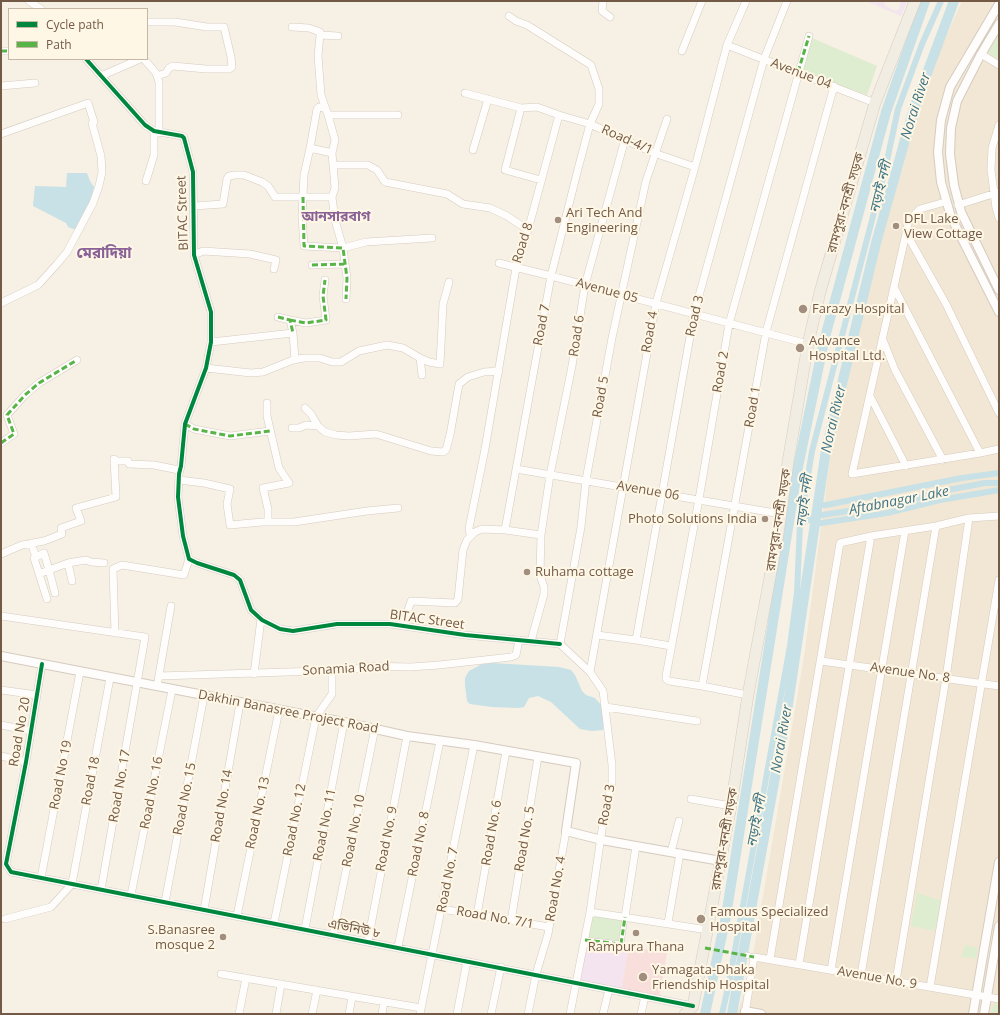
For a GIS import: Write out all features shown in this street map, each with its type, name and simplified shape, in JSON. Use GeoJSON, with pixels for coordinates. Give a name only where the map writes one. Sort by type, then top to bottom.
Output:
{"type":"FeatureCollection","features":[{"type":"Feature","properties":{"kind":"main road","name":"রামপুরা-বনশ্রী সড়ক"},"geometry":{"type":"LineString","coordinates":[[689,1010],[708,930],[731,806],[748,695],[781,514],[788,462],[808,344],[820,292],[875,103],[915,1]]}},
{"type":"Feature","properties":{"kind":"main road","name":"রামপুরা-বনশ্রী সড়ক"},"geometry":{"type":"LineString","coordinates":[[899,42],[919,1]]}},
{"type":"Feature","properties":{"kind":"street"},"geometry":{"type":"LineString","coordinates":[[29,1],[40,8]]}},
{"type":"Feature","properties":{"kind":"street"},"geometry":{"type":"LineString","coordinates":[[603,1],[602,10],[610,17]]}},
{"type":"Feature","properties":{"kind":"street"},"geometry":{"type":"LineString","coordinates":[[682,51],[702,1]]}},
{"type":"Feature","properties":{"kind":"street","name":"Road 4"},"geometry":{"type":"LineString","coordinates":[[590,672],[622,486],[656,304],[695,167],[727,45],[746,1]]}},
{"type":"Feature","properties":{"kind":"street","name":"Road 3"},"geometry":{"type":"LineString","coordinates":[[636,640],[694,314],[764,59],[788,1]]}},
{"type":"Feature","properties":{"kind":"street"},"geometry":{"type":"LineString","coordinates":[[999,4],[950,87],[939,130],[938,152],[945,202],[950,217],[999,312]]}},
{"type":"Feature","properties":{"kind":"street","name":"Road 7"},"geometry":{"type":"LineString","coordinates":[[505,530],[551,276],[590,124],[599,104],[599,89],[591,65],[527,25],[516,21],[509,16]]}},
{"type":"Feature","properties":{"kind":"street"},"geometry":{"type":"LineString","coordinates":[[148,22],[175,22],[207,27],[224,27],[231,57],[232,67],[229,69],[206,69],[173,66],[169,68],[166,74],[158,76]]}},
{"type":"Feature","properties":{"kind":"street"},"geometry":{"type":"LineString","coordinates":[[999,24],[962,90],[951,128],[951,169],[958,205],[966,226],[999,290]]}},
{"type":"Feature","properties":{"kind":"street"},"geometry":{"type":"LineString","coordinates":[[292,27],[309,28],[320,32],[320,34],[338,36]]}},
{"type":"Feature","properties":{"kind":"street"},"geometry":{"type":"LineString","coordinates":[[320,34],[318,56],[321,95],[335,140],[332,154],[335,188],[332,197],[335,220],[346,256],[344,264],[347,278],[346,299]]}},
{"type":"Feature","properties":{"kind":"street","name":"Road 2"},"geometry":{"type":"LineString","coordinates":[[702,686],[666,679],[671,646],[699,499],[729,324],[809,36]]}},
{"type":"Feature","properties":{"kind":"street","name":"Avenue 04"},"geometry":{"type":"LineString","coordinates":[[727,45],[875,103]]}},
{"type":"Feature","properties":{"kind":"street"},"geometry":{"type":"LineString","coordinates":[[981,54],[999,64]]}},
{"type":"Feature","properties":{"kind":"street"},"geometry":{"type":"LineString","coordinates":[[87,60],[145,125],[156,132]]}},
{"type":"Feature","properties":{"kind":"street"},"geometry":{"type":"LineString","coordinates":[[101,76],[138,60]]}},
{"type":"Feature","properties":{"kind":"street"},"geometry":{"type":"LineString","coordinates":[[145,60],[158,76],[154,155],[146,181]]}},
{"type":"Feature","properties":{"kind":"street"},"geometry":{"type":"LineString","coordinates":[[1,86],[35,83]]}},
{"type":"Feature","properties":{"kind":"street","name":"Road 1"},"geometry":{"type":"LineString","coordinates":[[702,686],[766,332],[834,86]]}},
{"type":"Feature","properties":{"kind":"street","name":"Road-4/1"},"geometry":{"type":"LineString","coordinates":[[465,93],[521,108],[537,107],[558,116],[590,124],[654,153],[695,167]]}},
{"type":"Feature","properties":{"kind":"street"},"geometry":{"type":"LineString","coordinates":[[472,150],[488,100]]}},
{"type":"Feature","properties":{"kind":"street"},"geometry":{"type":"LineString","coordinates":[[1,134],[88,102],[94,122],[92,123],[100,156],[102,172],[93,203],[67,252],[58,264],[38,286],[1,303]]}},
{"type":"Feature","properties":{"kind":"street"},"geometry":{"type":"LineString","coordinates":[[398,115],[326,111],[319,107],[317,109],[304,175],[304,246],[344,248],[366,242],[432,238]]}},
{"type":"Feature","properties":{"kind":"street"},"geometry":{"type":"LineString","coordinates":[[521,108],[505,170],[541,180]]}},
{"type":"Feature","properties":{"kind":"street","name":"Road 8"},"geometry":{"type":"LineString","coordinates":[[470,535],[469,528],[499,371],[516,268],[528,230],[558,116]]}},
{"type":"Feature","properties":{"kind":"street","name":"Road 5"},"geometry":{"type":"LineString","coordinates":[[560,644],[581,527],[586,480],[621,294],[654,153],[667,119]]}},
{"type":"Feature","properties":{"kind":"street"},"geometry":{"type":"LineString","coordinates":[[999,125],[992,148],[991,170],[996,193],[996,208],[999,218]]}},
{"type":"Feature","properties":{"kind":"street","name":"BITAC Street"},"geometry":{"type":"LineString","coordinates":[[156,132],[182,136],[184,138],[193,172],[194,206],[192,235],[194,255],[211,312],[211,342],[206,368],[185,424],[181,466],[179,470],[178,497],[183,536],[189,559],[234,575],[240,580],[251,610],[261,619],[280,629],[293,631],[337,624],[404,625],[465,635],[560,644]]}},
{"type":"Feature","properties":{"kind":"street","name":"Road 6"},"geometry":{"type":"LineString","coordinates":[[531,641],[544,594],[544,587],[540,575],[541,535],[550,475],[572,366],[585,285],[625,139]]}},
{"type":"Feature","properties":{"kind":"street"},"geometry":{"type":"LineString","coordinates":[[310,148],[332,154]]}},
{"type":"Feature","properties":{"kind":"street"},"geometry":{"type":"LineString","coordinates":[[334,165],[368,165],[377,170],[385,182],[447,194],[463,204],[490,208],[507,216],[528,230]]}},
{"type":"Feature","properties":{"kind":"street"},"geometry":{"type":"LineString","coordinates":[[194,206],[223,204],[227,179],[229,176],[235,175],[244,175],[262,182],[268,186],[275,197],[332,197]]}},
{"type":"Feature","properties":{"kind":"street"},"geometry":{"type":"LineString","coordinates":[[958,205],[996,193]]}},
{"type":"Feature","properties":{"kind":"street"},"geometry":{"type":"LineString","coordinates":[[945,202],[916,211],[909,220],[852,474],[943,460],[999,449]]}},
{"type":"Feature","properties":{"kind":"street"},"geometry":{"type":"LineString","coordinates":[[906,232],[946,304],[999,413]]}},
{"type":"Feature","properties":{"kind":"street"},"geometry":{"type":"LineString","coordinates":[[194,255],[203,251],[250,254],[276,260],[274,269]]}},
{"type":"Feature","properties":{"kind":"street","name":"Avenue 05"},"geometry":{"type":"LineString","coordinates":[[499,263],[808,344]]}},
{"type":"Feature","properties":{"kind":"street"},"geometry":{"type":"LineString","coordinates":[[312,264],[344,264]]}},
{"type":"Feature","properties":{"kind":"street"},"geometry":{"type":"LineString","coordinates":[[278,318],[306,322],[326,320],[323,296],[325,280]]}},
{"type":"Feature","properties":{"kind":"street"},"geometry":{"type":"LineString","coordinates":[[206,368],[251,373],[270,370],[295,360],[316,357],[332,362],[341,362],[359,351],[387,345],[403,348],[429,362],[440,364],[443,304],[449,282]]}},
{"type":"Feature","properties":{"kind":"street"},"geometry":{"type":"LineString","coordinates":[[894,289],[980,453]]}},
{"type":"Feature","properties":{"kind":"street"},"geometry":{"type":"LineString","coordinates":[[290,320],[293,333],[295,360]]}},
{"type":"Feature","properties":{"kind":"street"},"geometry":{"type":"LineString","coordinates":[[211,342],[293,333]]}},
{"type":"Feature","properties":{"kind":"street"},"geometry":{"type":"LineString","coordinates":[[883,340],[895,370],[943,460]]}},
{"type":"Feature","properties":{"kind":"street"},"geometry":{"type":"LineString","coordinates":[[420,358],[422,375]]}},
{"type":"Feature","properties":{"kind":"street"},"geometry":{"type":"LineString","coordinates":[[1,442],[14,434],[7,415],[25,395],[39,383],[77,360]]}},
{"type":"Feature","properties":{"kind":"street"},"geometry":{"type":"LineString","coordinates":[[305,408],[311,414],[318,426],[325,432],[336,436],[376,434],[431,451],[443,452],[446,450],[450,435],[458,384],[468,377],[484,372],[499,371]]}},
{"type":"Feature","properties":{"kind":"street"},"geometry":{"type":"LineString","coordinates":[[870,396],[906,466]]}},
{"type":"Feature","properties":{"kind":"street"},"geometry":{"type":"LineString","coordinates":[[267,403],[270,431],[279,468],[289,483],[263,488],[268,509],[268,522]]}},
{"type":"Feature","properties":{"kind":"street"},"geometry":{"type":"LineString","coordinates":[[185,424],[194,429],[230,436],[270,431]]}},
{"type":"Feature","properties":{"kind":"street"},"geometry":{"type":"LineString","coordinates":[[292,428],[300,428],[306,425],[318,426]]}},
{"type":"Feature","properties":{"kind":"street"},"geometry":{"type":"LineString","coordinates":[[1,554],[62,534],[61,528],[81,521],[76,508],[116,497],[114,459],[117,461],[128,461],[129,464],[154,465],[179,470]]}},
{"type":"Feature","properties":{"kind":"street","name":"Avenue 06"},"geometry":{"type":"LineString","coordinates":[[516,469],[781,514]]}},
{"type":"Feature","properties":{"kind":"street"},"geometry":{"type":"LineString","coordinates":[[179,480],[204,483],[230,489],[227,504],[230,525],[268,522],[294,522],[398,508]]}},
{"type":"Feature","properties":{"kind":"street"},"geometry":{"type":"LineString","coordinates":[[770,959],[840,543],[871,536],[936,526],[969,518],[999,516]]}},
{"type":"Feature","properties":{"kind":"street"},"geometry":{"type":"LineString","coordinates":[[896,981],[946,678],[969,518]]}},
{"type":"Feature","properties":{"kind":"street"},"geometry":{"type":"LineString","coordinates":[[861,975],[936,526]]}},
{"type":"Feature","properties":{"kind":"street"},"geometry":{"type":"LineString","coordinates":[[404,625],[411,601],[455,603],[458,600],[463,550],[470,535],[482,529],[505,530],[541,535]]}},
{"type":"Feature","properties":{"kind":"street"},"geometry":{"type":"LineString","coordinates":[[831,970],[883,670],[905,531]]}},
{"type":"Feature","properties":{"kind":"street"},"geometry":{"type":"LineString","coordinates":[[799,964],[871,536]]}},
{"type":"Feature","properties":{"kind":"street"},"geometry":{"type":"LineString","coordinates":[[31,544],[36,556],[34,558],[48,599]]}},
{"type":"Feature","properties":{"kind":"street"},"geometry":{"type":"LineString","coordinates":[[36,556],[44,553],[56,593]]}},
{"type":"Feature","properties":{"kind":"street"},"geometry":{"type":"LineString","coordinates":[[1,616],[115,633],[113,568],[122,565],[184,575],[189,559]]}},
{"type":"Feature","properties":{"kind":"street"},"geometry":{"type":"LineString","coordinates":[[39,574],[68,563],[86,560],[104,563]]}},
{"type":"Feature","properties":{"kind":"street"},"geometry":{"type":"LineString","coordinates":[[68,563],[72,581]]}},
{"type":"Feature","properties":{"kind":"street"},"geometry":{"type":"LineString","coordinates":[[930,987],[999,580]]}},
{"type":"Feature","properties":{"kind":"street"},"geometry":{"type":"LineString","coordinates":[[157,687],[171,606]]}},
{"type":"Feature","properties":{"kind":"street"},"geometry":{"type":"LineString","coordinates":[[254,674],[261,619]]}},
{"type":"Feature","properties":{"kind":"street","name":"Road No. 17"},"geometry":{"type":"LineString","coordinates":[[101,890],[145,637],[115,633]]}},
{"type":"Feature","properties":{"kind":"street"},"geometry":{"type":"LineString","coordinates":[[597,635],[671,646]]}},
{"type":"Feature","properties":{"kind":"street","name":"Sonamia Road"},"geometry":{"type":"LineString","coordinates":[[159,676],[254,674],[360,668],[362,666],[432,666],[511,657],[518,651],[519,640]]}},
{"type":"Feature","properties":{"kind":"street","name":"Road 3"},"geometry":{"type":"LineString","coordinates":[[560,644],[590,672],[603,691],[606,707],[612,777],[604,816],[602,840],[590,912],[570,1014]]}},
{"type":"Feature","properties":{"kind":"street","name":"Dakhin Banasree Project Road"},"geometry":{"type":"LineString","coordinates":[[1,656],[240,703],[316,716],[407,736],[474,745],[576,763]]}},
{"type":"Feature","properties":{"kind":"street","name":"Avenue No. 8"},"geometry":{"type":"LineString","coordinates":[[821,661],[999,686]]}},
{"type":"Feature","properties":{"kind":"street","name":"Road No 20"},"geometry":{"type":"LineString","coordinates":[[11,872],[6,864],[26,762],[42,664]]}},
{"type":"Feature","properties":{"kind":"street"},"geometry":{"type":"LineString","coordinates":[[316,716],[332,694],[332,670]]}},
{"type":"Feature","properties":{"kind":"street","name":"Road No 19"},"geometry":{"type":"LineString","coordinates":[[41,878],[80,672]]}},
{"type":"Feature","properties":{"kind":"street","name":"Road 18"},"geometry":{"type":"LineString","coordinates":[[72,884],[110,678]]}},
{"type":"Feature","properties":{"kind":"street"},"geometry":{"type":"LineString","coordinates":[[702,686],[748,695]]}},
{"type":"Feature","properties":{"kind":"street"},"geometry":{"type":"LineString","coordinates":[[1,690],[37,695]]}},
{"type":"Feature","properties":{"kind":"street","name":"Road No. 16"},"geometry":{"type":"LineString","coordinates":[[131,895],[172,690]]}},
{"type":"Feature","properties":{"kind":"street","name":"Road No. 15"},"geometry":{"type":"LineString","coordinates":[[165,902],[204,696]]}},
{"type":"Feature","properties":{"kind":"street","name":"Road No. 14"},"geometry":{"type":"LineString","coordinates":[[204,910],[240,703]]}},
{"type":"Feature","properties":{"kind":"street"},"geometry":{"type":"LineString","coordinates":[[606,707],[697,721]]}},
{"type":"Feature","properties":{"kind":"street","name":"Road No. 13"},"geometry":{"type":"LineString","coordinates":[[237,916],[279,710]]}},
{"type":"Feature","properties":{"kind":"street","name":"Road No. 12"},"geometry":{"type":"LineString","coordinates":[[274,923],[316,716]]}},
{"type":"Feature","properties":{"kind":"street","name":"Road No. 11"},"geometry":{"type":"LineString","coordinates":[[305,929],[344,722]]}},
{"type":"Feature","properties":{"kind":"street"},"geometry":{"type":"LineString","coordinates":[[1,725],[31,731]]}},
{"type":"Feature","properties":{"kind":"street","name":"Road No. 10"},"geometry":{"type":"LineString","coordinates":[[333,935],[375,728]]}},
{"type":"Feature","properties":{"kind":"street","name":"Road No. 9"},"geometry":{"type":"LineString","coordinates":[[368,941],[407,736]]}},
{"type":"Feature","properties":{"kind":"street","name":"Road No. 8"},"geometry":{"type":"LineString","coordinates":[[398,947],[440,741]]}},
{"type":"Feature","properties":{"kind":"street","name":"Road No. 7"},"geometry":{"type":"LineString","coordinates":[[421,1011],[474,745]]}},
{"type":"Feature","properties":{"kind":"street","name":"Road No. 6"},"geometry":{"type":"LineString","coordinates":[[477,915],[506,751]]}},
{"type":"Feature","properties":{"kind":"street"},"geometry":{"type":"LineString","coordinates":[[1,756],[26,762]]}},
{"type":"Feature","properties":{"kind":"street","name":"Road No. 5"},"geometry":{"type":"LineString","coordinates":[[511,921],[538,757]]}},
{"type":"Feature","properties":{"kind":"street","name":"Road No. 4"},"geometry":{"type":"LineString","coordinates":[[528,1014],[536,974],[549,928],[576,763]]}},
{"type":"Feature","properties":{"kind":"street"},"geometry":{"type":"LineString","coordinates":[[691,799],[731,806]]}},
{"type":"Feature","properties":{"kind":"street"},"geometry":{"type":"LineString","coordinates":[[668,924],[679,821]]}},
{"type":"Feature","properties":{"kind":"street"},"geometry":{"type":"LineString","coordinates":[[566,831],[602,840],[721,861]]}},
{"type":"Feature","properties":{"kind":"street"},"geometry":{"type":"LineString","coordinates":[[585,940],[621,944],[636,846]]}},
{"type":"Feature","properties":{"kind":"street"},"geometry":{"type":"LineString","coordinates":[[973,1014],[999,862]]}},
{"type":"Feature","properties":{"kind":"street","name":"এভিনিউ ৮"},"geometry":{"type":"LineString","coordinates":[[11,872],[536,974],[644,996],[689,1010]]}},
{"type":"Feature","properties":{"kind":"street"},"geometry":{"type":"LineString","coordinates":[[5,919],[51,907],[72,884]]}},
{"type":"Feature","properties":{"kind":"street","name":"Road No. 7/1"},"geometry":{"type":"LineString","coordinates":[[442,909],[549,928]]}},
{"type":"Feature","properties":{"kind":"street"},"geometry":{"type":"LineString","coordinates":[[590,912],[708,930]]}},
{"type":"Feature","properties":{"kind":"street"},"geometry":{"type":"LineString","coordinates":[[984,1014],[999,926]]}},
{"type":"Feature","properties":{"kind":"street"},"geometry":{"type":"LineString","coordinates":[[746,955],[754,956],[745,1013],[760,1014]]}},
{"type":"Feature","properties":{"kind":"street","name":"Avenue No. 9"},"geometry":{"type":"LineString","coordinates":[[754,956],[999,999]]}},
{"type":"Feature","properties":{"kind":"street"},"geometry":{"type":"LineString","coordinates":[[457,1014],[468,961]]}},
{"type":"Feature","properties":{"kind":"street"},"geometry":{"type":"LineString","coordinates":[[491,1014],[501,967]]}},
{"type":"Feature","properties":{"kind":"street"},"geometry":{"type":"LineString","coordinates":[[221,974],[352,996],[421,1011]]}},
{"type":"Feature","properties":{"kind":"street"},"geometry":{"type":"LineString","coordinates":[[239,1014],[246,978]]}},
{"type":"Feature","properties":{"kind":"street"},"geometry":{"type":"LineString","coordinates":[[276,1014],[281,984]]}},
{"type":"Feature","properties":{"kind":"street"},"geometry":{"type":"LineString","coordinates":[[604,1014],[608,989]]}},
{"type":"Feature","properties":{"kind":"street"},"geometry":{"type":"LineString","coordinates":[[312,1014],[317,990]]}},
{"type":"Feature","properties":{"kind":"street"},"geometry":{"type":"LineString","coordinates":[[349,1014],[352,996]]}},
{"type":"Feature","properties":{"kind":"street"},"geometry":{"type":"LineString","coordinates":[[641,1014],[644,996]]}},
{"type":"Feature","properties":{"kind":"street"},"geometry":{"type":"LineString","coordinates":[[382,1014],[384,1002]]}},
{"type":"Feature","properties":{"kind":"shaded area"},"geometry":{"type":"Polygon","coordinates":[[[866,1],[877,3],[878,1],[884,1],[885,6],[895,11],[899,9],[901,1],[907,1],[901,16],[866,1]]]}},
{"type":"Feature","properties":{"kind":"shaded area"},"geometry":{"type":"Polygon","coordinates":[[[962,1],[999,1],[999,1014],[737,1014],[749,978],[804,657],[834,427],[900,137],[962,1]]]}},
{"type":"Feature","properties":{"kind":"shaded area"},"geometry":{"type":"Polygon","coordinates":[[[590,912],[627,917],[622,947],[629,948],[621,992],[577,983],[590,912]]]}},
{"type":"Feature","properties":{"kind":"shaded area","name":"Yamagata-Dhaka Friendship Hospital"},"geometry":{"type":"Polygon","coordinates":[[[629,946],[667,953],[659,999],[621,992],[629,946]]]}},
{"type":"Feature","properties":{"kind":"green space"},"geometry":{"type":"Polygon","coordinates":[[[999,34],[999,60],[987,52],[999,34]]]}},
{"type":"Feature","properties":{"kind":"green space"},"geometry":{"type":"Polygon","coordinates":[[[812,38],[877,66],[867,95],[799,71],[812,38]]]}},
{"type":"Feature","properties":{"kind":"green space"},"geometry":{"type":"Polygon","coordinates":[[[917,893],[943,901],[934,931],[911,926],[917,893]]]}},
{"type":"Feature","properties":{"kind":"green space"},"geometry":{"type":"Polygon","coordinates":[[[590,912],[627,917],[622,947],[585,940],[590,912]]]}},
{"type":"Feature","properties":{"kind":"green space"},"geometry":{"type":"Polygon","coordinates":[[[965,945],[978,948],[976,958],[961,957],[965,945]]]}},
{"type":"Feature","properties":{"kind":"green space"},"geometry":{"type":"Polygon","coordinates":[[[994,1004],[999,1005],[999,1014],[991,1014],[994,1004]]]}},
{"type":"Feature","properties":{"kind":"water"},"geometry":{"type":"Polygon","coordinates":[[[67,173],[87,173],[94,187],[92,197],[76,230],[68,227],[66,223],[33,206],[35,186],[66,187],[67,173]]]}},
{"type":"Feature","properties":{"kind":"water"},"geometry":{"type":"Polygon","coordinates":[[[492,663],[559,667],[571,670],[575,675],[582,691],[586,695],[595,698],[603,707],[603,730],[592,731],[580,729],[551,702],[538,696],[529,698],[524,707],[519,708],[492,707],[470,704],[467,701],[465,678],[469,671],[482,664],[492,663]]]}},
{"type":"Feature","properties":{"kind":"waterway","name":"Norai River"},"geometry":{"type":"LineString","coordinates":[[705,1014],[726,916],[797,472],[824,341],[886,112],[925,1]]}},
{"type":"Feature","properties":{"kind":"waterway","name":"নড়াই নদী"},"geometry":{"type":"LineString","coordinates":[[722,1014],[729,983],[790,646],[797,593],[800,524],[812,451],[885,170],[898,109],[922,44],[941,1]]}},
{"type":"Feature","properties":{"kind":"waterway","name":"Norai River"},"geometry":{"type":"LineString","coordinates":[[732,1014],[787,711],[826,450],[876,243],[914,108],[954,1]]}},
{"type":"Feature","properties":{"kind":"waterway","name":"Aftabnagar Lake"},"geometry":{"type":"LineString","coordinates":[[999,473],[962,478],[826,505],[818,505],[815,524],[887,513],[940,500],[999,490]]}},
{"type":"Feature","properties":{"kind":"waterway","name":"Aftabnagar Lake"},"geometry":{"type":"LineString","coordinates":[[800,524],[816,516],[906,502],[937,492],[985,483],[999,483]]}},
{"type":"Feature","properties":{"kind":"marked path"},"geometry":{"type":"LineString","coordinates":[[798,72],[809,36]]}},
{"type":"Feature","properties":{"kind":"marked path"},"geometry":{"type":"LineString","coordinates":[[1,51],[8,51]]}},
{"type":"Feature","properties":{"kind":"marked path"},"geometry":{"type":"LineString","coordinates":[[303,197],[304,246],[343,248],[347,278],[346,299]]}},
{"type":"Feature","properties":{"kind":"marked path"},"geometry":{"type":"LineString","coordinates":[[312,265],[344,264]]}},
{"type":"Feature","properties":{"kind":"marked path"},"geometry":{"type":"LineString","coordinates":[[290,320],[306,323],[326,320],[323,296],[325,280]]}},
{"type":"Feature","properties":{"kind":"marked path"},"geometry":{"type":"LineString","coordinates":[[278,317],[290,320],[293,333]]}},
{"type":"Feature","properties":{"kind":"marked path"},"geometry":{"type":"LineString","coordinates":[[1,443],[14,434],[7,415],[25,395],[39,383],[77,360]]}},
{"type":"Feature","properties":{"kind":"marked path"},"geometry":{"type":"LineString","coordinates":[[185,424],[194,429],[230,436],[270,431]]}},
{"type":"Feature","properties":{"kind":"marked path"},"geometry":{"type":"LineString","coordinates":[[585,940],[621,944],[625,917]]}},
{"type":"Feature","properties":{"kind":"marked path"},"geometry":{"type":"LineString","coordinates":[[705,948],[754,957]]}},
{"type":"Feature","properties":{"kind":"cycle path"},"geometry":{"type":"LineString","coordinates":[[87,60],[145,125],[154,131],[182,136],[184,138],[193,172],[194,255],[211,312],[211,342],[206,368],[185,424],[179,474],[178,497],[183,536],[189,559],[234,575],[240,580],[251,610],[262,620],[280,629],[293,631],[337,624],[390,624],[465,635],[560,644]]}},
{"type":"Feature","properties":{"kind":"cycle path"},"geometry":{"type":"LineString","coordinates":[[42,664],[26,762],[6,864],[11,872],[693,1006]]}},
{"type":"Feature","properties":{"kind":"place","name":"Ari Tech And Engineering"},"geometry":{"type":"Point","coordinates":[558,220]}},
{"type":"Feature","properties":{"kind":"place","name":"DFL Lake View Cottage"},"geometry":{"type":"Point","coordinates":[896,226]}},
{"type":"Feature","properties":{"kind":"place","name":"Farazy Hospital"},"geometry":{"type":"Point","coordinates":[803,309]}},
{"type":"Feature","properties":{"kind":"place","name":"Advance Hospital Ltd."},"geometry":{"type":"Point","coordinates":[800,348]}},
{"type":"Feature","properties":{"kind":"place","name":"Photo Solutions India"},"geometry":{"type":"Point","coordinates":[765,519]}},
{"type":"Feature","properties":{"kind":"place","name":"Ruhama cottage"},"geometry":{"type":"Point","coordinates":[527,572]}},
{"type":"Feature","properties":{"kind":"place","name":"Famous Specialized Hospital"},"geometry":{"type":"Point","coordinates":[701,919]}},
{"type":"Feature","properties":{"kind":"place","name":"Rampura Thana"},"geometry":{"type":"Point","coordinates":[636,933]}},
{"type":"Feature","properties":{"kind":"place","name":"S.Banasree mosque 2"},"geometry":{"type":"Point","coordinates":[223,937]}},
{"type":"Feature","properties":{"kind":"place","name":"Yamagata-Dhaka Friendship Hospital"},"geometry":{"type":"Point","coordinates":[643,977]}},
{"type":"Feature","properties":{"kind":"district","name":"আনসারবাগ"},"geometry":{"type":"Point","coordinates":[336,217]}},
{"type":"Feature","properties":{"kind":"district","name":"মেরাদিয়া"},"geometry":{"type":"Point","coordinates":[104,254]}}]}
